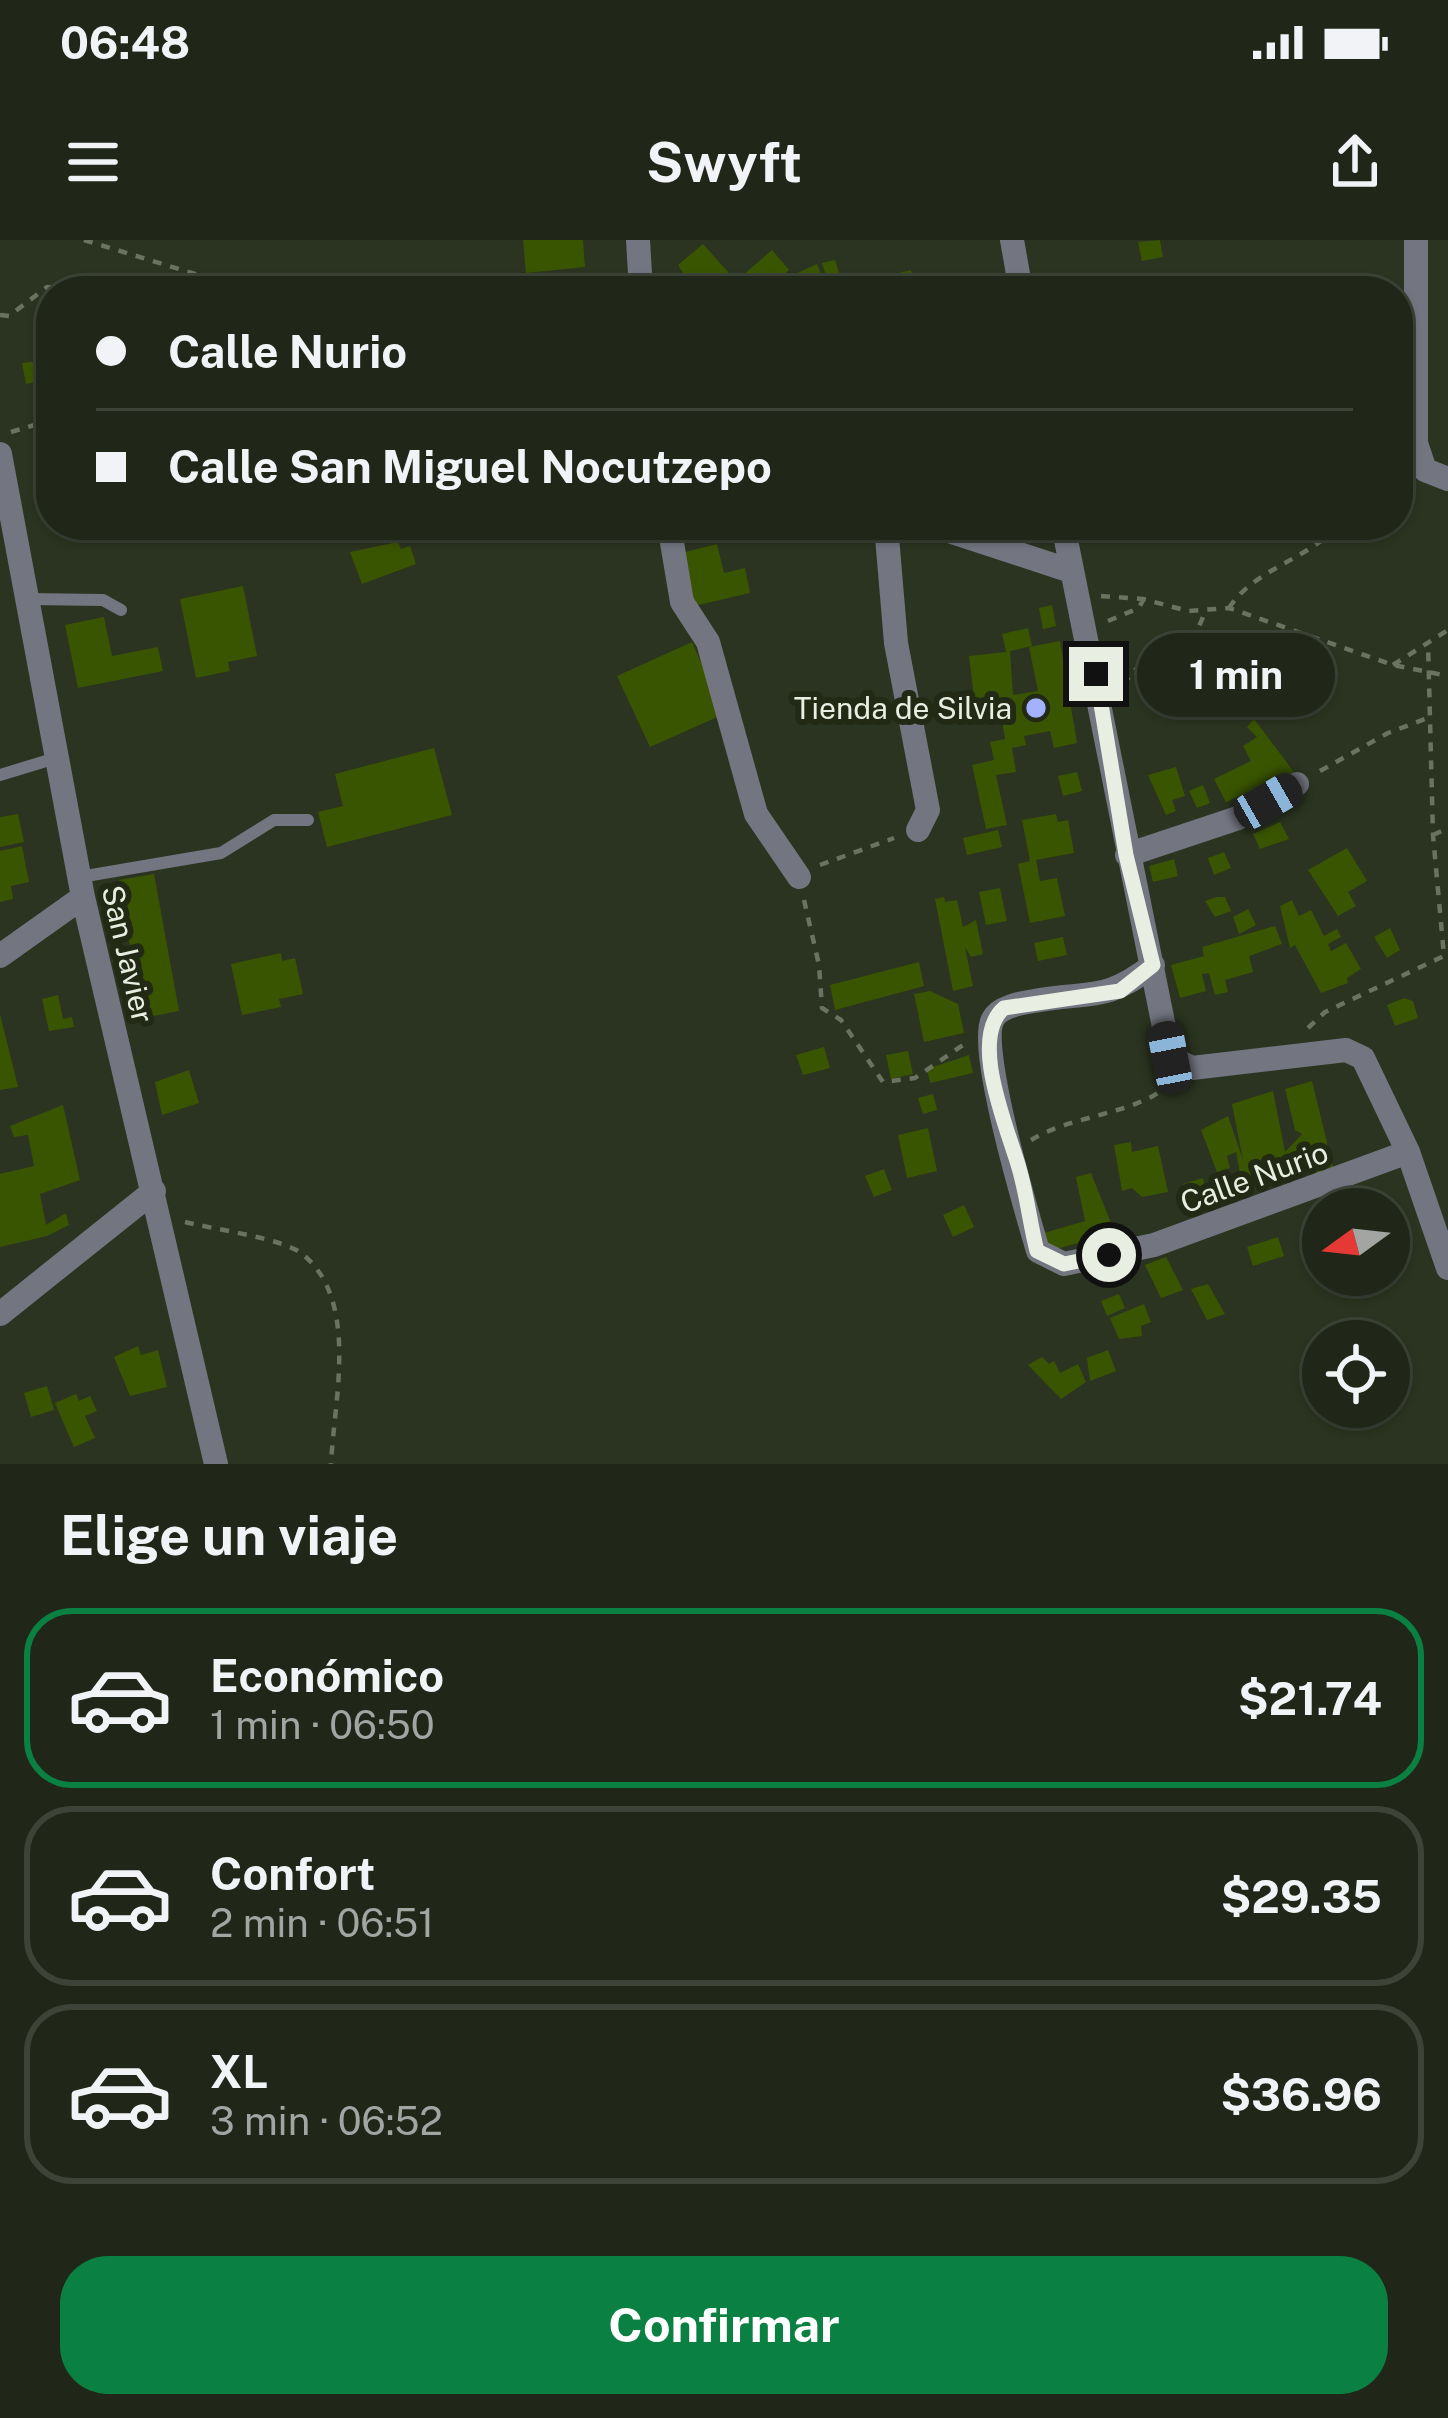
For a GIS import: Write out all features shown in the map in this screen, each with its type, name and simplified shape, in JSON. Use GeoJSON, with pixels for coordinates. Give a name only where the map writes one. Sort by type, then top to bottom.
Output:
{"type":"FeatureCollection","features":[{"type":"Feature","properties":{"kind":"street"},"geometry":{"type":"LineString","coordinates":[[638,240],[640,276]]}},
{"type":"Feature","properties":{"kind":"street"},"geometry":{"type":"LineString","coordinates":[[1012,240],[1018,276]]}},
{"type":"Feature","properties":{"kind":"street"},"geometry":{"type":"LineString","coordinates":[[1416,240],[1416,442],[1425,470],[1448,479]]}},
{"type":"Feature","properties":{"kind":"street","name":"San Javier"},"geometry":{"type":"LineString","coordinates":[[0,454],[81,887],[162,1216],[216,1464]]}},
{"type":"Feature","properties":{"kind":"street"},"geometry":{"type":"LineString","coordinates":[[672,540],[682,602],[708,642],[756,814],[800,878]]}},
{"type":"Feature","properties":{"kind":"street"},"geometry":{"type":"LineString","coordinates":[[887,540],[896,644],[928,810],[917,830]]}},
{"type":"Feature","properties":{"kind":"street"},"geometry":{"type":"LineString","coordinates":[[977,540],[1072,571]]}},
{"type":"Feature","properties":{"kind":"street"},"geometry":{"type":"LineString","coordinates":[[1066,540],[1104,707],[1126,855],[1170,1057],[1192,1069],[1346,1050],[1363,1058],[1408,1152],[1448,1268]]}},
{"type":"Feature","properties":{"kind":"street"},"geometry":{"type":"LineString","coordinates":[[1126,855],[1238,818],[1297,784]]}},
{"type":"Feature","properties":{"kind":"street"},"geometry":{"type":"LineString","coordinates":[[0,956],[81,887]]}},
{"type":"Feature","properties":{"kind":"street"},"geometry":{"type":"LineString","coordinates":[[1018,1166],[1003,1131],[991,1026],[1004,1008],[1120,991],[1153,965]]}},
{"type":"Feature","properties":{"kind":"street","name":"Calle Nurio"},"geometry":{"type":"LineString","coordinates":[[1018,1166],[1037,1251],[1048,1261],[1064,1264],[1154,1245],[1408,1152]]}},
{"type":"Feature","properties":{"kind":"street"},"geometry":{"type":"LineString","coordinates":[[0,1314],[154,1191]]}},
{"type":"Feature","properties":{"kind":"lane"},"geometry":{"type":"LineString","coordinates":[[27,599],[103,600],[121,610]]}},
{"type":"Feature","properties":{"kind":"lane"},"geometry":{"type":"LineString","coordinates":[[0,775],[57,758]]}},
{"type":"Feature","properties":{"kind":"lane"},"geometry":{"type":"LineString","coordinates":[[81,887],[220,854],[274,820],[308,820]]}},
{"type":"Feature","properties":{"kind":"path"},"geometry":{"type":"LineString","coordinates":[[84,240],[202,276]]}},
{"type":"Feature","properties":{"kind":"path"},"geometry":{"type":"LineString","coordinates":[[0,315],[9,316],[36,295]]}},
{"type":"Feature","properties":{"kind":"path"},"geometry":{"type":"LineString","coordinates":[[0,436],[36,425]]}},
{"type":"Feature","properties":{"kind":"path"},"geometry":{"type":"LineString","coordinates":[[1229,608],[1242,588],[1316,550],[1325,540]]}},
{"type":"Feature","properties":{"kind":"path"},"geometry":{"type":"LineString","coordinates":[[1072,571],[1096,596],[1143,599],[1188,611],[1229,608],[1298,628],[1393,665],[1448,676]]}},
{"type":"Feature","properties":{"kind":"path"},"geometry":{"type":"LineString","coordinates":[[1087,642],[1091,633],[1138,608],[1143,599]]}},
{"type":"Feature","properties":{"kind":"path"},"geometry":{"type":"LineString","coordinates":[[1104,707],[1136,669],[1184,662],[1206,610]]}},
{"type":"Feature","properties":{"kind":"path"},"geometry":{"type":"LineString","coordinates":[[1393,665],[1448,630]]}},
{"type":"Feature","properties":{"kind":"path"},"geometry":{"type":"LineString","coordinates":[[1278,1057],[1325,1012],[1444,956],[1433,835],[1428,644]]}},
{"type":"Feature","properties":{"kind":"path"},"geometry":{"type":"LineString","coordinates":[[1297,784],[1388,733],[1433,716]]}},
{"type":"Feature","properties":{"kind":"path"},"geometry":{"type":"LineString","coordinates":[[1433,835],[1448,828]]}},
{"type":"Feature","properties":{"kind":"path"},"geometry":{"type":"LineString","coordinates":[[917,830],[832,859],[800,878],[819,965],[822,1009],[842,1020],[883,1082],[915,1078],[991,1026]]}},
{"type":"Feature","properties":{"kind":"path"},"geometry":{"type":"LineString","coordinates":[[1436,853],[1448,857]]}},
{"type":"Feature","properties":{"kind":"path"},"geometry":{"type":"LineString","coordinates":[[1018,1166],[1029,1141],[1051,1127],[1155,1095],[1166,1089],[1182,1063]]}},
{"type":"Feature","properties":{"kind":"path"},"geometry":{"type":"LineString","coordinates":[[162,1216],[299,1251],[330,1288],[338,1329],[331,1464]]}},
{"type":"Feature","properties":{"kind":"building"},"geometry":{"type":"Polygon","coordinates":[[[523,240],[583,240],[585,267],[526,273],[523,240]]]}},
{"type":"Feature","properties":{"kind":"building"},"geometry":{"type":"Polygon","coordinates":[[[1160,240],[1163,257],[1142,261],[1138,242],[1160,240]]]}},
{"type":"Feature","properties":{"kind":"building"},"geometry":{"type":"Polygon","coordinates":[[[703,244],[732,276],[685,276],[678,265],[703,244]]]}},
{"type":"Feature","properties":{"kind":"building"},"geometry":{"type":"Polygon","coordinates":[[[772,250],[789,270],[782,276],[742,276],[772,250]]]}},
{"type":"Feature","properties":{"kind":"building"},"geometry":{"type":"Polygon","coordinates":[[[835,260],[840,276],[826,276],[822,263],[835,260]]]}},
{"type":"Feature","properties":{"kind":"building"},"geometry":{"type":"Polygon","coordinates":[[[817,264],[822,276],[793,276],[817,264]]]}},
{"type":"Feature","properties":{"kind":"building"},"geometry":{"type":"Polygon","coordinates":[[[36,361],[36,382],[26,384],[22,363],[36,361]]]}},
{"type":"Feature","properties":{"kind":"building"},"geometry":{"type":"Polygon","coordinates":[[[398,542],[401,549],[410,546],[416,564],[362,584],[350,552],[398,542]]]}},
{"type":"Feature","properties":{"kind":"building"},"geometry":{"type":"Polygon","coordinates":[[[717,544],[724,573],[745,568],[750,593],[690,607],[677,554],[717,544]]]}},
{"type":"Feature","properties":{"kind":"building"},"geometry":{"type":"Polygon","coordinates":[[[243,586],[257,656],[228,662],[230,671],[196,678],[180,599],[243,586]]]}},
{"type":"Feature","properties":{"kind":"building"},"geometry":{"type":"Polygon","coordinates":[[[1052,605],[1056,626],[1043,629],[1039,608],[1052,605]]]}},
{"type":"Feature","properties":{"kind":"building"},"geometry":{"type":"Polygon","coordinates":[[[104,617],[112,656],[158,647],[163,671],[78,688],[65,625],[104,617]]]}},
{"type":"Feature","properties":{"kind":"building"},"geometry":{"type":"Polygon","coordinates":[[[1028,628],[1032,646],[1010,651],[1013,695],[1038,691],[1029,647],[1060,641],[1077,743],[1054,748],[1050,731],[1024,736],[1026,745],[1012,748],[1016,772],[996,775],[1007,825],[986,829],[972,765],[994,760],[990,742],[1005,739],[1002,720],[977,722],[969,656],[1006,652],[1002,634],[1028,628]]]}},
{"type":"Feature","properties":{"kind":"building"},"geometry":{"type":"Polygon","coordinates":[[[692,642],[724,714],[650,747],[617,676],[692,642]]]}},
{"type":"Feature","properties":{"kind":"building"},"geometry":{"type":"Polygon","coordinates":[[[1254,719],[1294,772],[1226,802],[1214,779],[1251,761],[1243,746],[1257,737],[1247,727],[1254,719]]]}},
{"type":"Feature","properties":{"kind":"building"},"geometry":{"type":"Polygon","coordinates":[[[434,748],[452,815],[327,847],[318,812],[343,806],[335,774],[434,748]]]}},
{"type":"Feature","properties":{"kind":"building"},"geometry":{"type":"Polygon","coordinates":[[[1176,767],[1185,796],[1172,800],[1176,811],[1166,815],[1148,775],[1176,767]]]}},
{"type":"Feature","properties":{"kind":"building"},"geometry":{"type":"Polygon","coordinates":[[[1077,772],[1082,791],[1063,796],[1058,776],[1077,772]]]}},
{"type":"Feature","properties":{"kind":"building"},"geometry":{"type":"Polygon","coordinates":[[[1203,785],[1210,803],[1197,808],[1189,791],[1203,785]]]}},
{"type":"Feature","properties":{"kind":"building"},"geometry":{"type":"Polygon","coordinates":[[[18,814],[24,842],[0,847],[0,817],[18,814]]]}},
{"type":"Feature","properties":{"kind":"building"},"geometry":{"type":"Polygon","coordinates":[[[1056,814],[1058,822],[1068,820],[1074,853],[1036,860],[1040,881],[1057,878],[1065,916],[1030,923],[1018,864],[1030,861],[1022,820],[1056,814]]]}},
{"type":"Feature","properties":{"kind":"building"},"geometry":{"type":"Polygon","coordinates":[[[1280,822],[1289,839],[1260,849],[1253,834],[1280,822]]]}},
{"type":"Feature","properties":{"kind":"building"},"geometry":{"type":"Polygon","coordinates":[[[998,830],[1002,847],[967,855],[963,838],[998,830]]]}},
{"type":"Feature","properties":{"kind":"building"},"geometry":{"type":"Polygon","coordinates":[[[22,846],[29,882],[11,886],[13,899],[0,902],[0,851],[22,846]]]}},
{"type":"Feature","properties":{"kind":"building"},"geometry":{"type":"Polygon","coordinates":[[[1347,848],[1367,881],[1348,892],[1356,906],[1338,916],[1308,870],[1347,848]]]}},
{"type":"Feature","properties":{"kind":"building"},"geometry":{"type":"Polygon","coordinates":[[[1224,852],[1231,868],[1214,875],[1208,858],[1224,852]]]}},
{"type":"Feature","properties":{"kind":"building"},"geometry":{"type":"Polygon","coordinates":[[[1174,859],[1178,876],[1153,882],[1149,866],[1174,859]]]}},
{"type":"Feature","properties":{"kind":"building"},"geometry":{"type":"Polygon","coordinates":[[[154,874],[179,1011],[143,1018],[118,880],[154,874]]]}},
{"type":"Feature","properties":{"kind":"building"},"geometry":{"type":"Polygon","coordinates":[[[1000,888],[1007,921],[986,925],[979,892],[1000,888]]]}},
{"type":"Feature","properties":{"kind":"building"},"geometry":{"type":"Polygon","coordinates":[[[944,897],[945,902],[957,900],[963,927],[976,920],[983,954],[971,957],[965,947],[973,986],[953,991],[935,899],[944,897]]]}},
{"type":"Feature","properties":{"kind":"building"},"geometry":{"type":"Polygon","coordinates":[[[1225,897],[1231,911],[1215,917],[1205,901],[1225,897]]]}},
{"type":"Feature","properties":{"kind":"building"},"geometry":{"type":"Polygon","coordinates":[[[1292,900],[1299,916],[1311,910],[1324,936],[1337,929],[1341,937],[1328,944],[1331,951],[1346,943],[1361,969],[1347,978],[1348,983],[1321,993],[1295,945],[1290,948],[1280,906],[1292,900]]]}},
{"type":"Feature","properties":{"kind":"building"},"geometry":{"type":"Polygon","coordinates":[[[1248,909],[1256,925],[1239,934],[1233,917],[1248,909]]]}},
{"type":"Feature","properties":{"kind":"building"},"geometry":{"type":"Polygon","coordinates":[[[1275,926],[1282,944],[1249,956],[1253,972],[1225,980],[1228,992],[1215,995],[1209,973],[1202,974],[1206,991],[1180,998],[1171,965],[1204,956],[1202,947],[1275,926]]]}},
{"type":"Feature","properties":{"kind":"building"},"geometry":{"type":"Polygon","coordinates":[[[1390,928],[1400,950],[1387,958],[1374,937],[1390,928]]]}},
{"type":"Feature","properties":{"kind":"building"},"geometry":{"type":"Polygon","coordinates":[[[1063,937],[1067,955],[1038,961],[1034,943],[1063,937]]]}},
{"type":"Feature","properties":{"kind":"building"},"geometry":{"type":"Polygon","coordinates":[[[281,953],[282,961],[295,958],[303,994],[279,999],[281,1007],[242,1015],[231,964],[281,953]]]}},
{"type":"Feature","properties":{"kind":"building"},"geometry":{"type":"Polygon","coordinates":[[[919,962],[924,986],[835,1010],[830,985],[919,962]]]}},
{"type":"Feature","properties":{"kind":"building"},"geometry":{"type":"Polygon","coordinates":[[[930,991],[958,1004],[964,1033],[924,1042],[914,994],[930,991]]]}},
{"type":"Feature","properties":{"kind":"building"},"geometry":{"type":"Polygon","coordinates":[[[58,995],[63,1019],[72,1017],[74,1027],[49,1031],[42,999],[58,995]]]}},
{"type":"Feature","properties":{"kind":"building"},"geometry":{"type":"Polygon","coordinates":[[[1404,998],[1413,1001],[1418,1018],[1395,1026],[1387,1005],[1404,998]]]}},
{"type":"Feature","properties":{"kind":"building"},"geometry":{"type":"Polygon","coordinates":[[[0,1014],[18,1087],[0,1090],[0,1014]]]}},
{"type":"Feature","properties":{"kind":"building"},"geometry":{"type":"Polygon","coordinates":[[[824,1047],[830,1068],[803,1075],[796,1055],[824,1047]]]}},
{"type":"Feature","properties":{"kind":"building"},"geometry":{"type":"Polygon","coordinates":[[[908,1051],[913,1074],[891,1079],[886,1055],[908,1051]]]}},
{"type":"Feature","properties":{"kind":"building"},"geometry":{"type":"Polygon","coordinates":[[[969,1055],[973,1073],[930,1083],[927,1069],[969,1055]]]}},
{"type":"Feature","properties":{"kind":"building"},"geometry":{"type":"Polygon","coordinates":[[[189,1070],[199,1103],[162,1115],[155,1082],[189,1070]]]}},
{"type":"Feature","properties":{"kind":"building"},"geometry":{"type":"Polygon","coordinates":[[[1312,1081],[1334,1171],[1314,1176],[1312,1167],[1295,1170],[1296,1176],[1232,1196],[1228,1176],[1240,1173],[1236,1152],[1227,1156],[1230,1168],[1217,1172],[1201,1130],[1228,1116],[1243,1160],[1232,1104],[1273,1091],[1285,1152],[1302,1134],[1295,1130],[1285,1089],[1312,1081]]]}},
{"type":"Feature","properties":{"kind":"building"},"geometry":{"type":"Polygon","coordinates":[[[933,1094],[937,1110],[923,1114],[918,1098],[933,1094]]]}},
{"type":"Feature","properties":{"kind":"building"},"geometry":{"type":"Polygon","coordinates":[[[63,1105],[80,1180],[40,1194],[46,1225],[66,1213],[69,1225],[47,1236],[0,1247],[0,1174],[34,1166],[28,1135],[14,1137],[10,1126],[63,1105]]]}},
{"type":"Feature","properties":{"kind":"building"},"geometry":{"type":"Polygon","coordinates":[[[928,1128],[937,1171],[907,1178],[898,1135],[928,1128]]]}},
{"type":"Feature","properties":{"kind":"building"},"geometry":{"type":"Polygon","coordinates":[[[1131,1142],[1132,1152],[1158,1146],[1168,1192],[1142,1197],[1132,1188],[1122,1191],[1114,1145],[1131,1142]]]}},
{"type":"Feature","properties":{"kind":"building"},"geometry":{"type":"Polygon","coordinates":[[[884,1169],[892,1190],[874,1197],[865,1176],[884,1169]]]}},
{"type":"Feature","properties":{"kind":"building"},"geometry":{"type":"Polygon","coordinates":[[[1091,1173],[1115,1233],[1049,1251],[1044,1233],[1085,1221],[1076,1177],[1091,1173]]]}},
{"type":"Feature","properties":{"kind":"building"},"geometry":{"type":"Polygon","coordinates":[[[1203,1178],[1209,1203],[1189,1208],[1183,1184],[1203,1178]]]}},
{"type":"Feature","properties":{"kind":"building"},"geometry":{"type":"Polygon","coordinates":[[[964,1205],[974,1227],[953,1237],[943,1215],[964,1205]]]}},
{"type":"Feature","properties":{"kind":"building"},"geometry":{"type":"Polygon","coordinates":[[[1278,1237],[1284,1256],[1253,1266],[1247,1247],[1278,1237]]]}},
{"type":"Feature","properties":{"kind":"building"},"geometry":{"type":"Polygon","coordinates":[[[1166,1257],[1183,1290],[1161,1298],[1145,1265],[1166,1257]]]}},
{"type":"Feature","properties":{"kind":"building"},"geometry":{"type":"Polygon","coordinates":[[[1208,1284],[1225,1314],[1207,1320],[1191,1289],[1208,1284]]]}},
{"type":"Feature","properties":{"kind":"building"},"geometry":{"type":"Polygon","coordinates":[[[1119,1294],[1125,1308],[1107,1316],[1101,1301],[1119,1294]]]}},
{"type":"Feature","properties":{"kind":"building"},"geometry":{"type":"Polygon","coordinates":[[[1144,1304],[1151,1322],[1141,1326],[1142,1336],[1119,1339],[1110,1318],[1144,1304]]]}},
{"type":"Feature","properties":{"kind":"building"},"geometry":{"type":"Polygon","coordinates":[[[138,1346],[141,1355],[158,1350],[167,1387],[130,1396],[114,1357],[138,1346]]]}},
{"type":"Feature","properties":{"kind":"building"},"geometry":{"type":"Polygon","coordinates":[[[1108,1350],[1116,1371],[1090,1381],[1087,1358],[1108,1350]]]}},
{"type":"Feature","properties":{"kind":"building"},"geometry":{"type":"Polygon","coordinates":[[[1042,1357],[1049,1364],[1054,1361],[1060,1373],[1078,1364],[1086,1382],[1061,1399],[1028,1365],[1042,1357]]]}},
{"type":"Feature","properties":{"kind":"building"},"geometry":{"type":"Polygon","coordinates":[[[47,1386],[54,1410],[31,1417],[24,1393],[47,1386]]]}},
{"type":"Feature","properties":{"kind":"building"},"geometry":{"type":"Polygon","coordinates":[[[76,1394],[79,1401],[90,1396],[97,1411],[85,1416],[95,1438],[74,1447],[55,1403],[76,1394]]]}},
{"type":"Feature","properties":{"kind":"place","name":"Tienda de Silvia"},"geometry":{"type":"Point","coordinates":[1036,708]}},
{"type":"Feature","properties":{"kind":"route"},"geometry":{"type":"LineString","coordinates":[[1096,674],[1126,855],[1153,965],[1120,991],[1004,1008],[993,1018],[988,1040],[1003,1131],[1018,1166],[1037,1251],[1048,1261],[1064,1264],[1109,1255]]}}]}
